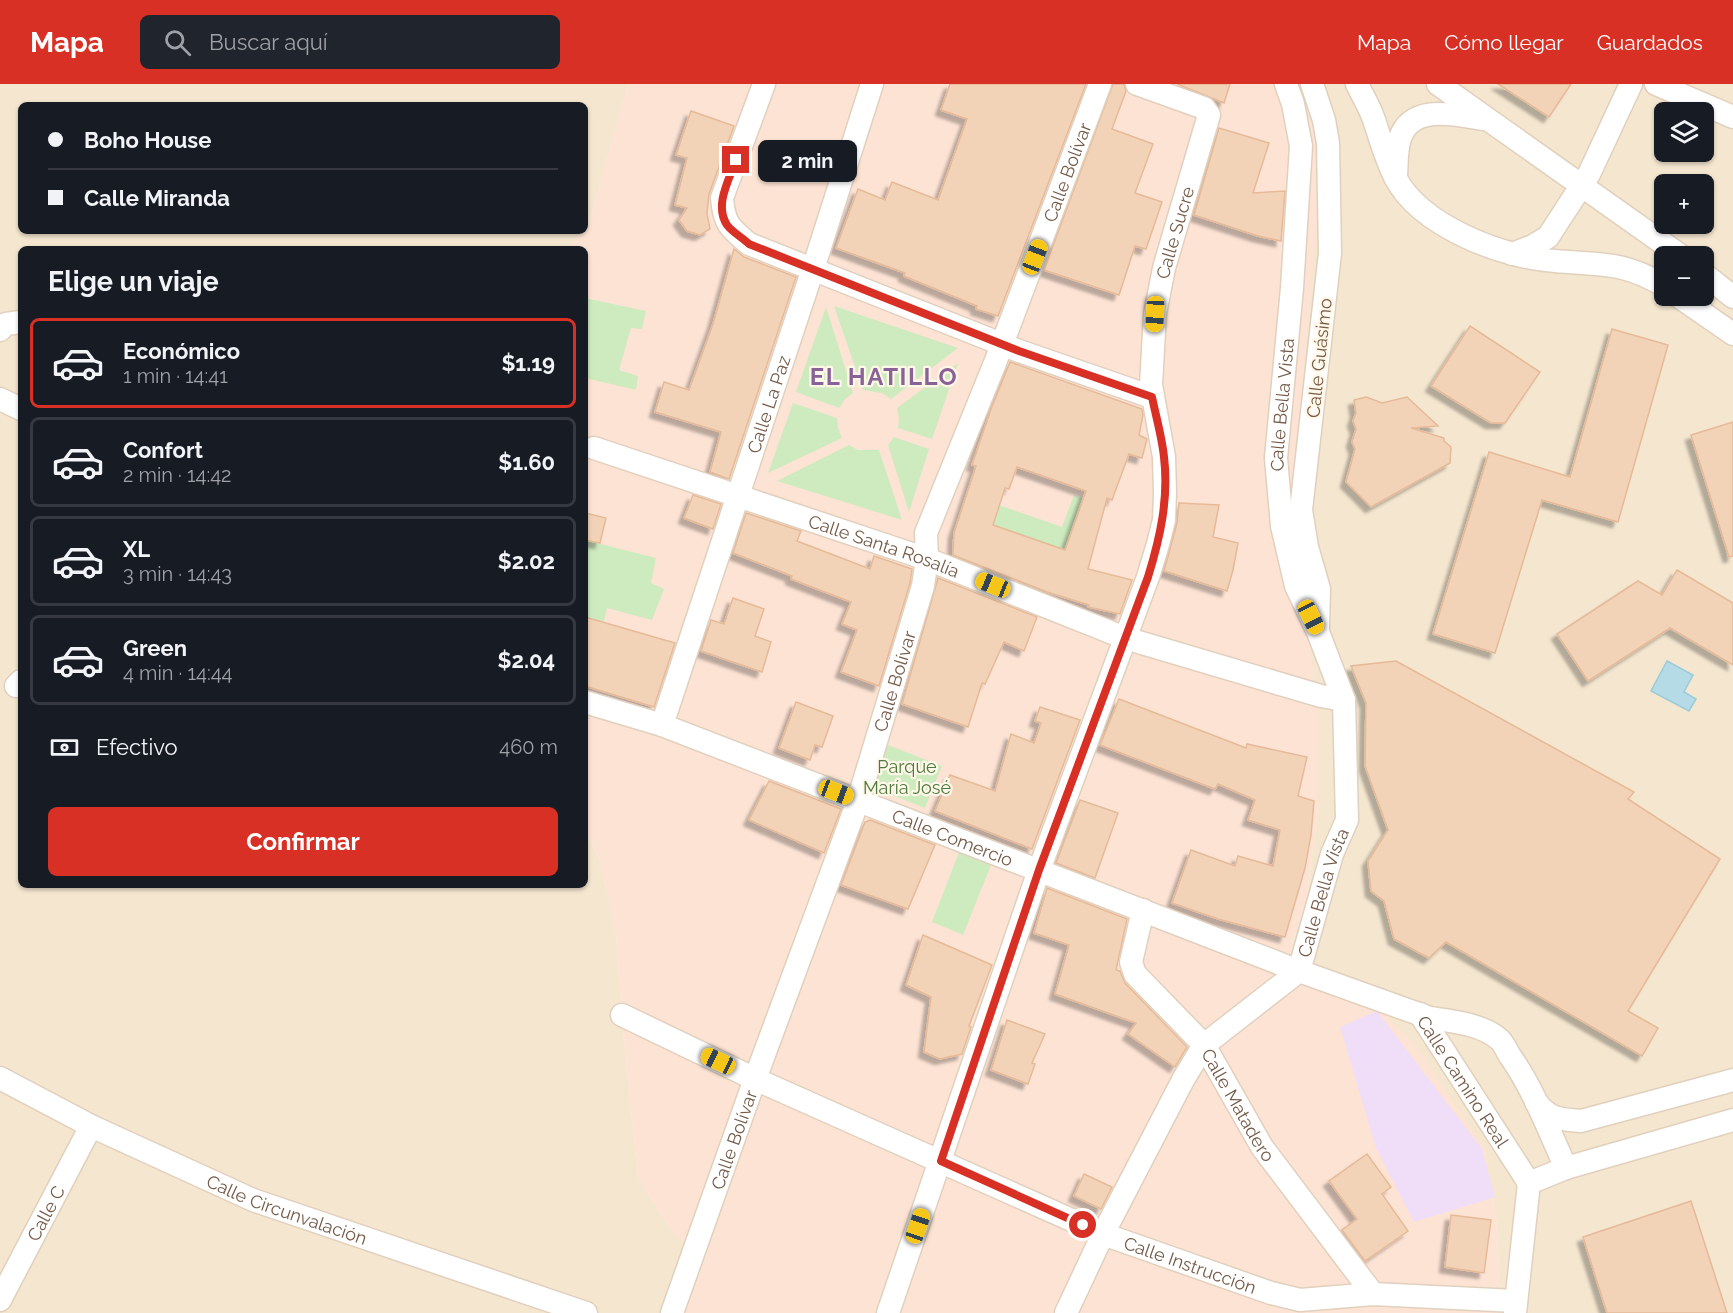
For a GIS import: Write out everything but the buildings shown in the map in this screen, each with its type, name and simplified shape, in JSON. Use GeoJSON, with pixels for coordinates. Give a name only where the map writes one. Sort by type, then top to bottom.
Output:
{"type":"FeatureCollection","features":[{"type":"Feature","properties":{"kind":"street"},"geometry":{"type":"LineString","coordinates":[[764,84],[722,198],[724,218],[728,226],[749,244],[1019,351],[1152,397]]}},
{"type":"Feature","properties":{"kind":"street","name":"Calle La Paz"},"geometry":{"type":"LineString","coordinates":[[662,725],[872,84]]}},
{"type":"Feature","properties":{"kind":"street","name":"Calle Bolívar"},"geometry":{"type":"LineString","coordinates":[[672,1313],[755,1079],[858,801],[923,586],[927,559],[926,533],[1002,343],[1100,84]]}},
{"type":"Feature","properties":{"kind":"street","name":"Calle Sucre"},"geometry":{"type":"LineString","coordinates":[[888,1313],[1039,870],[1148,577],[1164,520],[1164,457],[1150,385],[1155,314],[1164,268],[1209,115],[1204,108],[1137,84]]}},
{"type":"Feature","properties":{"kind":"street","name":"Calle Bella Vista"},"geometry":{"type":"LineString","coordinates":[[1066,1313],[1103,1234],[1183,1080],[1204,1045],[1299,971],[1332,854],[1347,819],[1344,699],[1318,632],[1296,586],[1282,526],[1276,458],[1292,288],[1300,146],[1293,104],[1286,84]]}},
{"type":"Feature","properties":{"kind":"street","name":"Calle Guásimo"},"geometry":{"type":"LineString","coordinates":[[1312,84],[1324,120],[1328,143],[1330,254],[1301,510],[1307,547],[1319,588],[1318,632]]}},
{"type":"Feature","properties":{"kind":"street"},"geometry":{"type":"LineString","coordinates":[[1357,84],[1372,115],[1381,146],[1396,179],[1416,206],[1485,246],[1511,254],[1554,261],[1594,262],[1626,268],[1654,280]]}},
{"type":"Feature","properties":{"kind":"street"},"geometry":{"type":"LineString","coordinates":[[1438,84],[1667,246]]}},
{"type":"Feature","properties":{"kind":"street"},"geometry":{"type":"LineString","coordinates":[[1511,254],[1533,246],[1548,237],[1589,174],[1631,84]]}},
{"type":"Feature","properties":{"kind":"street"},"geometry":{"type":"LineString","coordinates":[[1656,84],[1733,117]]}},
{"type":"Feature","properties":{"kind":"street"},"geometry":{"type":"LineString","coordinates":[[1396,179],[1400,136],[1419,117],[1431,113],[1444,113],[1488,119]]}},
{"type":"Feature","properties":{"kind":"street"},"geometry":{"type":"LineString","coordinates":[[1714,282],[1733,297]]}},
{"type":"Feature","properties":{"kind":"street"},"geometry":{"type":"LineString","coordinates":[[1692,306],[1733,334]]}},
{"type":"Feature","properties":{"kind":"street"},"geometry":{"type":"LineString","coordinates":[[0,330],[6,324],[18,322]]}},
{"type":"Feature","properties":{"kind":"street"},"geometry":{"type":"LineString","coordinates":[[0,399],[18,408]]}},
{"type":"Feature","properties":{"kind":"street","name":"Calle Santa Rosalía"},"geometry":{"type":"LineString","coordinates":[[594,448],[927,559],[1125,638],[1321,696],[1344,699]]}},
{"type":"Feature","properties":{"kind":"street","name":"Calle Comercio"},"geometry":{"type":"LineString","coordinates":[[588,703],[662,725],[1299,971],[1420,1014]]}},
{"type":"Feature","properties":{"kind":"street","name":"Calle Matadero"},"geometry":{"type":"LineString","coordinates":[[1143,910],[1131,962],[1135,974],[1204,1045],[1262,1148],[1373,1294]]}},
{"type":"Feature","properties":{"kind":"street","name":"Calle Camino Real"},"geometry":{"type":"LineString","coordinates":[[1420,1014],[1486,1031],[1500,1040],[1535,1101],[1566,1168]]}},
{"type":"Feature","properties":{"kind":"street","name":"Calle Camino Real"},"geometry":{"type":"LineString","coordinates":[[1420,1014],[1529,1183]]}},
{"type":"Feature","properties":{"kind":"street","name":"Calle Instrucción"},"geometry":{"type":"LineString","coordinates":[[622,1015],[755,1079],[1103,1234],[1271,1293],[1300,1300],[1373,1294],[1516,1307]]}},
{"type":"Feature","properties":{"kind":"street","name":"Calle Circunvalación"},"geometry":{"type":"LineString","coordinates":[[0,1078],[91,1126],[253,1200],[586,1313]]}},
{"type":"Feature","properties":{"kind":"street","name":"Calle Camino Real"},"geometry":{"type":"LineString","coordinates":[[1535,1101],[1556,1119],[1581,1121],[1733,1080]]}},
{"type":"Feature","properties":{"kind":"street"},"geometry":{"type":"LineString","coordinates":[[1516,1307],[1529,1183],[1566,1168],[1733,1120]]}},
{"type":"Feature","properties":{"kind":"street","name":"Calle C"},"geometry":{"type":"LineString","coordinates":[[1,1298],[91,1126]]}},
{"type":"Feature","properties":{"kind":"shaded area"},"geometry":{"type":"Polygon","coordinates":[[[0,84],[628,84],[588,226],[588,102],[18,102],[18,234],[583,234],[570,246],[18,246],[18,888],[588,888],[588,835],[600,861],[616,934],[638,1178],[676,1237],[708,1251],[685,1313],[0,1313],[0,84]]]}},
{"type":"Feature","properties":{"kind":"shaded area"},"geometry":{"type":"Polygon","coordinates":[[[628,84],[1305,84],[1318,123],[1320,179],[1293,499],[1319,724],[1318,809],[1306,902],[1291,947],[1304,985],[1383,1013],[1416,1045],[1484,1148],[1496,1217],[1502,1313],[685,1313],[708,1251],[676,1237],[638,1178],[616,934],[600,861],[588,835],[588,246],[570,246],[583,234],[588,234],[588,226],[628,84]]]}},
{"type":"Feature","properties":{"kind":"shaded area"},"geometry":{"type":"Polygon","coordinates":[[[1305,84],[1733,84],[1733,1313],[1502,1313],[1496,1217],[1484,1148],[1383,1013],[1304,985],[1291,947],[1306,902],[1318,809],[1293,499],[1311,276],[1305,84]]]}},
{"type":"Feature","properties":{"kind":"shaded area"},"geometry":{"type":"Polygon","coordinates":[[[1377,1011],[1482,1149],[1495,1197],[1414,1222],[1376,1148],[1340,1027],[1377,1011]]]}},
{"type":"Feature","properties":{"kind":"green space"},"geometry":{"type":"Polygon","coordinates":[[[588,299],[646,311],[642,329],[631,328],[619,370],[638,376],[636,390],[588,379],[588,299]]]}},
{"type":"Feature","properties":{"kind":"green space"},"geometry":{"type":"Polygon","coordinates":[[[834,306],[958,348],[891,399],[882,393],[863,390],[834,306]]]}},
{"type":"Feature","properties":{"kind":"green space"},"geometry":{"type":"Polygon","coordinates":[[[826,307],[853,393],[839,408],[796,392],[826,307]]]}},
{"type":"Feature","properties":{"kind":"green space"},"geometry":{"type":"Polygon","coordinates":[[[958,363],[932,439],[898,428],[897,408],[958,363]]]}},
{"type":"Feature","properties":{"kind":"green space"},"geometry":{"type":"Polygon","coordinates":[[[793,403],[837,418],[842,438],[768,473],[793,403]]]}},
{"type":"Feature","properties":{"kind":"green space"},"geometry":{"type":"Polygon","coordinates":[[[894,437],[929,449],[909,512],[888,445],[894,437]]]}},
{"type":"Feature","properties":{"kind":"green space"},"geometry":{"type":"Polygon","coordinates":[[[849,445],[858,450],[879,450],[902,520],[777,481],[849,445]]]}},
{"type":"Feature","properties":{"kind":"green space"},"geometry":{"type":"Polygon","coordinates":[[[1074,495],[1106,506],[1100,522],[1078,515],[1065,550],[993,525],[999,505],[1062,527],[1074,495]]]}},
{"type":"Feature","properties":{"kind":"green space"},"geometry":{"type":"Polygon","coordinates":[[[588,541],[656,558],[651,583],[664,589],[652,620],[607,608],[604,622],[588,621],[588,541]]]}},
{"type":"Feature","properties":{"kind":"green space","name":"Parque María José"},"geometry":{"type":"Polygon","coordinates":[[[888,745],[942,766],[925,808],[871,787],[888,745]]]}},
{"type":"Feature","properties":{"kind":"green space"},"geometry":{"type":"Polygon","coordinates":[[[961,847],[993,860],[963,935],[932,922],[961,847]]]}},
{"type":"Feature","properties":{"kind":"water"},"geometry":{"type":"Polygon","coordinates":[[[1667,661],[1693,675],[1684,692],[1696,699],[1689,711],[1651,691],[1667,661]]]}},
{"type":"Feature","properties":{"kind":"district","name":"EL HATILLO"},"geometry":{"type":"Point","coordinates":[884,376]}},
{"type":"Feature","properties":{"kind":"route"},"geometry":{"type":"LineString","coordinates":[[736,160],[722,198],[724,218],[728,226],[749,244],[1019,351],[1066,365],[1152,397],[1164,457],[1164,520],[1158,544],[1148,577],[1039,870],[941,1161],[1083,1225]]}}]}
